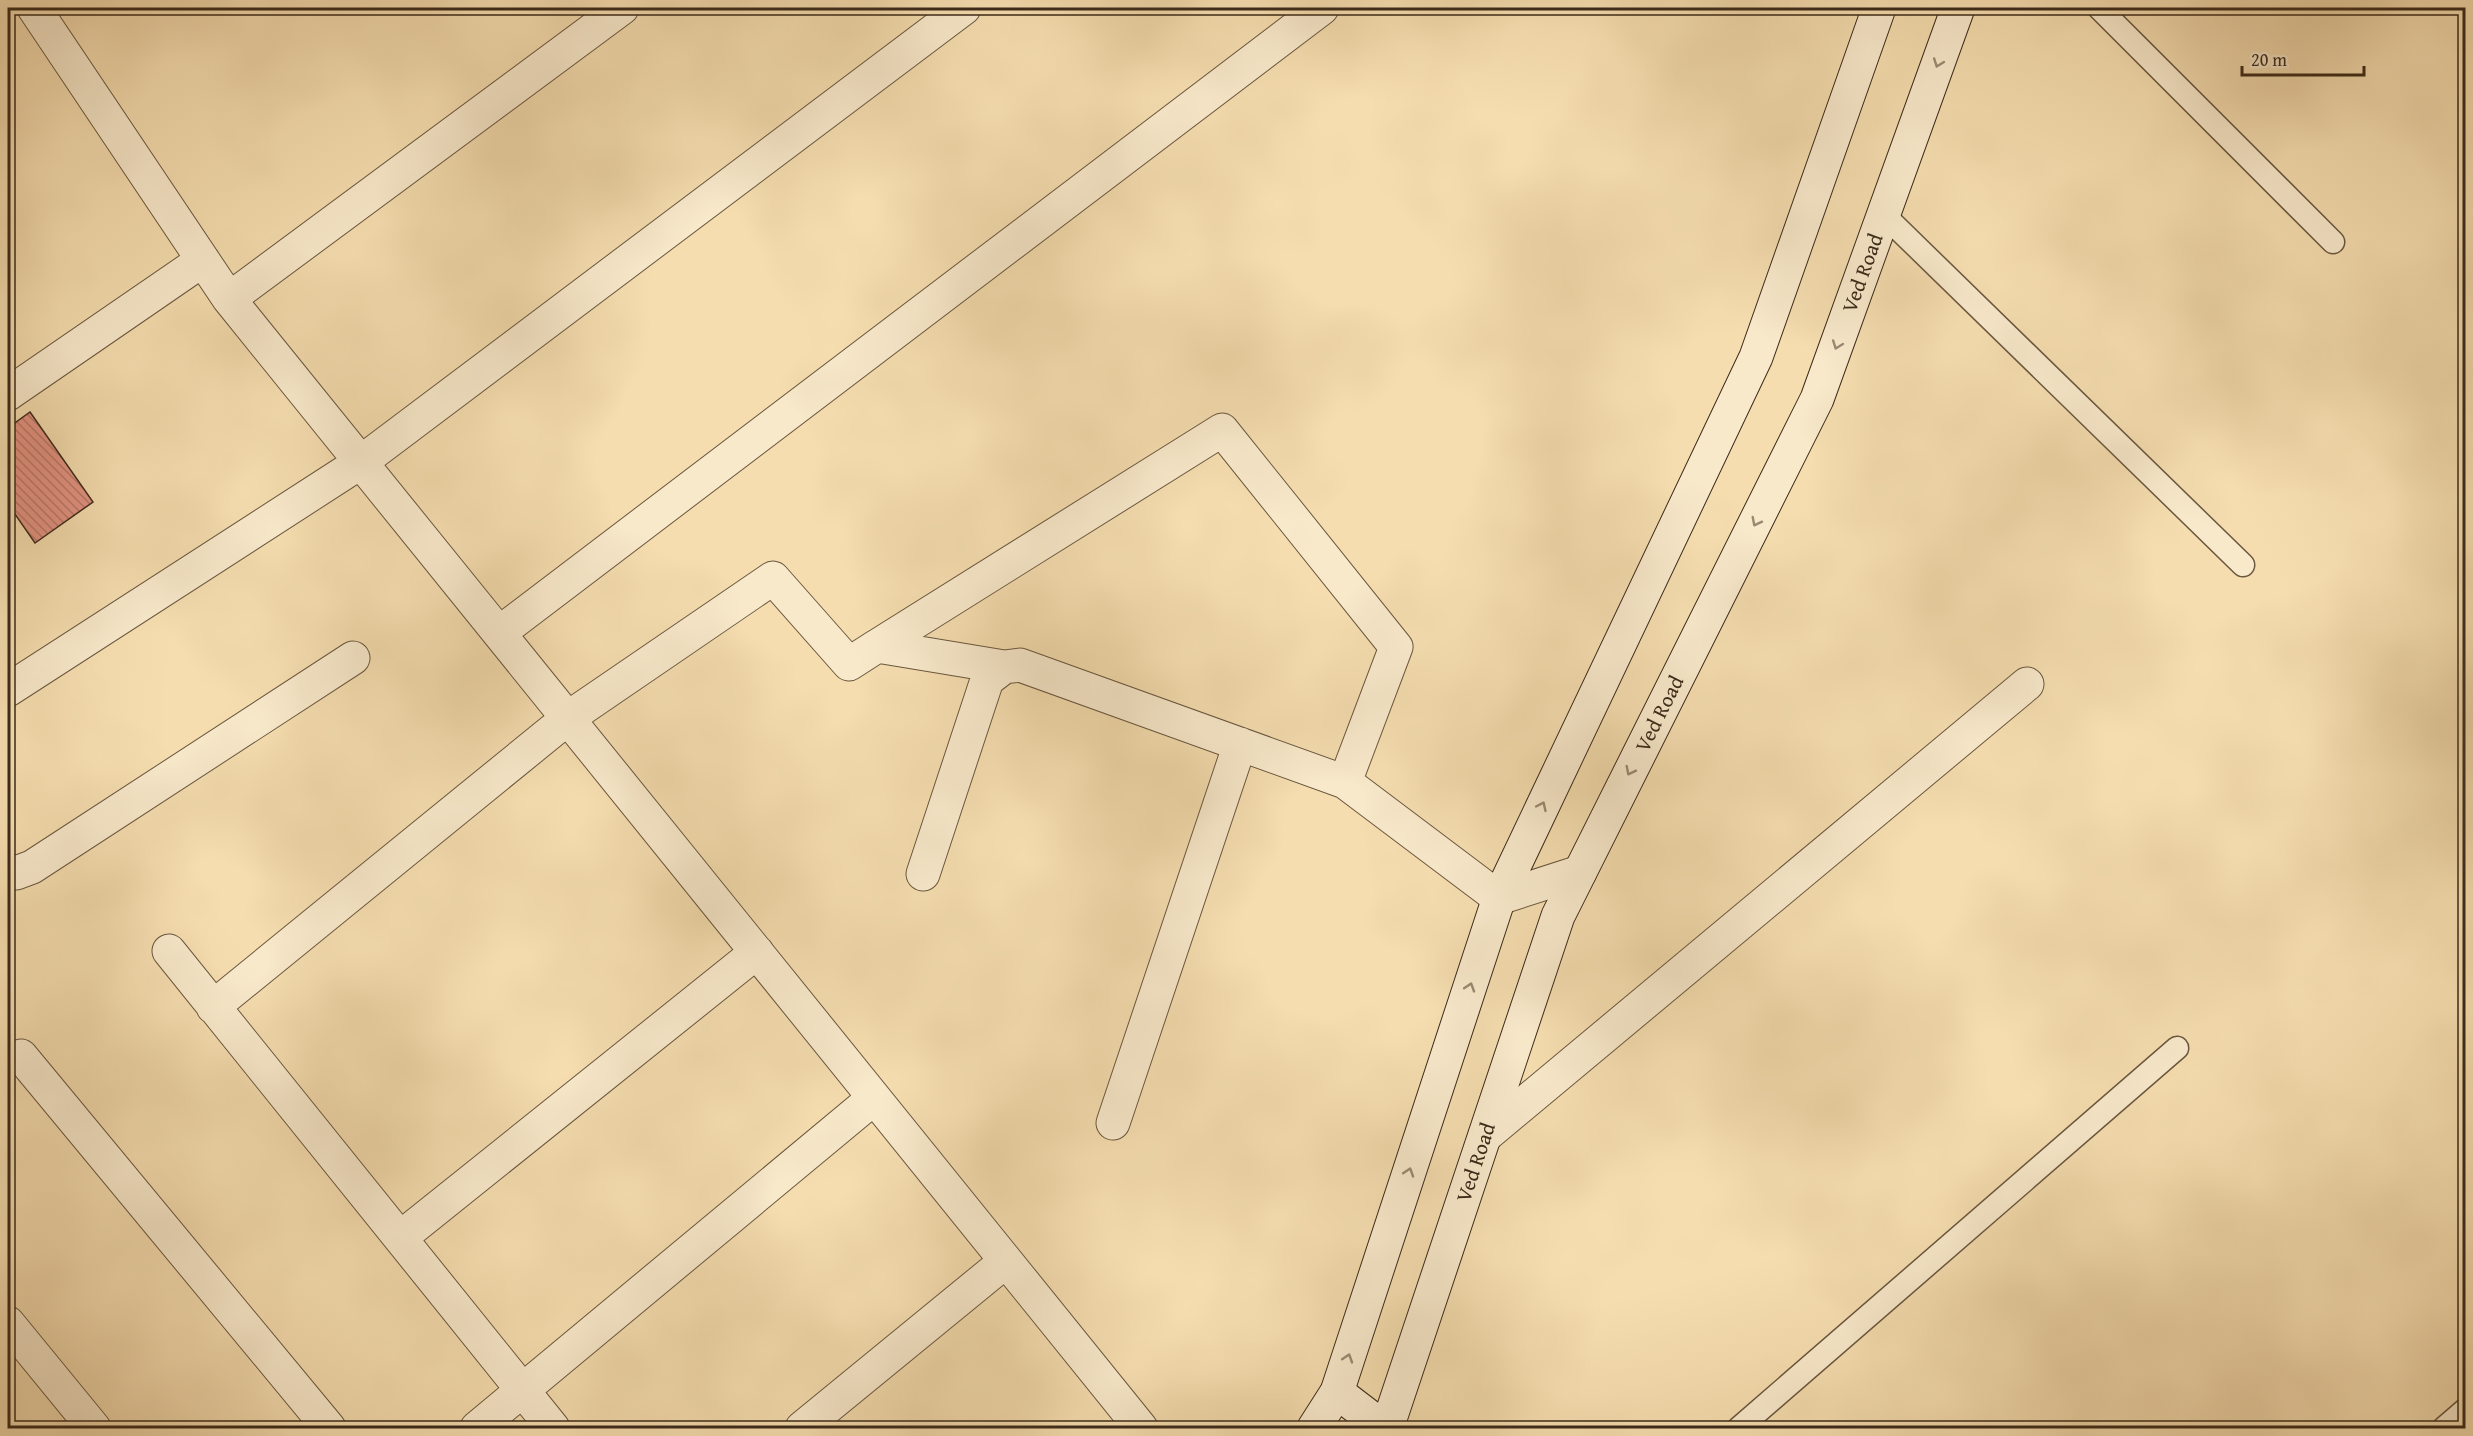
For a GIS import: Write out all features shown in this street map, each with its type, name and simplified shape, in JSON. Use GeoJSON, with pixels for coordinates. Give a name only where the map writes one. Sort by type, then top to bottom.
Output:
{"type":"FeatureCollection","features":[{"type":"Feature","properties":{"kind":"street"},"geometry":{"type":"LineString","coordinates":[[33,8],[229,299],[1006,1261],[1127,1423]]}},
{"type":"Feature","properties":{"kind":"street"},"geometry":{"type":"LineString","coordinates":[[229,299],[622,8]]}},
{"type":"Feature","properties":{"kind":"street"},"geometry":{"type":"LineString","coordinates":[[8,690],[361,462],[964,8]]}},
{"type":"Feature","properties":{"kind":"street"},"geometry":{"type":"LineString","coordinates":[[500,633],[1322,8]]}},
{"type":"Feature","properties":{"kind":"street"},"geometry":{"type":"LineString","coordinates":[[1314,1428],[1337,1392],[1499,898],[1756,357],[1879,8]]}},
{"type":"Feature","properties":{"kind":"street","name":"Ved Road"},"geometry":{"type":"LineString","coordinates":[[1385,1428],[1558,916],[1817,399],[1958,8]]}},
{"type":"Feature","properties":{"kind":"street"},"geometry":{"type":"LineString","coordinates":[[8,394],[203,260]]}},
{"type":"Feature","properties":{"kind":"street"},"geometry":{"type":"LineString","coordinates":[[213,1007],[568,718],[773,578],[849,664],[1222,430],[1396,647],[1345,782]]}},
{"type":"Feature","properties":{"kind":"street"},"geometry":{"type":"LineString","coordinates":[[878,646],[1004,667],[1020,665],[1345,782],[1499,898]]}},
{"type":"Feature","properties":{"kind":"street"},"geometry":{"type":"LineString","coordinates":[[8,870],[16,873],[32,867],[353,658]]}},
{"type":"Feature","properties":{"kind":"street"},"geometry":{"type":"LineString","coordinates":[[923,874],[987,680],[1004,667]]}},
{"type":"Feature","properties":{"kind":"street"},"geometry":{"type":"LineString","coordinates":[[1485,1136],[2027,684]]}},
{"type":"Feature","properties":{"kind":"street"},"geometry":{"type":"LineString","coordinates":[[1113,1124],[1240,744]]}},
{"type":"Feature","properties":{"kind":"street"},"geometry":{"type":"LineString","coordinates":[[1499,898],[1580,872]]}},
{"type":"Feature","properties":{"kind":"street"},"geometry":{"type":"LineString","coordinates":[[169,951],[553,1428]]}},
{"type":"Feature","properties":{"kind":"street"},"geometry":{"type":"LineString","coordinates":[[400,1238],[757,952]]}},
{"type":"Feature","properties":{"kind":"street"},"geometry":{"type":"LineString","coordinates":[[21,1056],[329,1428]]}},
{"type":"Feature","properties":{"kind":"street"},"geometry":{"type":"LineString","coordinates":[[477,1428],[874,1098]]}},
{"type":"Feature","properties":{"kind":"street"},"geometry":{"type":"LineString","coordinates":[[802,1428],[1006,1261]]}},
{"type":"Feature","properties":{"kind":"street"},"geometry":{"type":"LineString","coordinates":[[8,1323],[94,1428]]}},
{"type":"Feature","properties":{"kind":"street"},"geometry":{"type":"LineString","coordinates":[[1337,1392],[1385,1428]]}},
{"type":"Feature","properties":{"kind":"lane"},"geometry":{"type":"LineString","coordinates":[[2099,8],[2333,242]]}},
{"type":"Feature","properties":{"kind":"lane"},"geometry":{"type":"LineString","coordinates":[[1884,215],[2243,565]]}},
{"type":"Feature","properties":{"kind":"lane"},"geometry":{"type":"LineString","coordinates":[[1739,1428],[2176,1048]]}},
{"type":"Feature","properties":{"kind":"lane"},"geometry":{"type":"LineString","coordinates":[[2444,1428],[2466,1409]]}},
{"type":"Feature","properties":{"kind":"building"},"geometry":{"type":"Polygon","coordinates":[[[30,412],[93,502],[35,543],[8,504],[8,428],[30,412]]]}}]}
